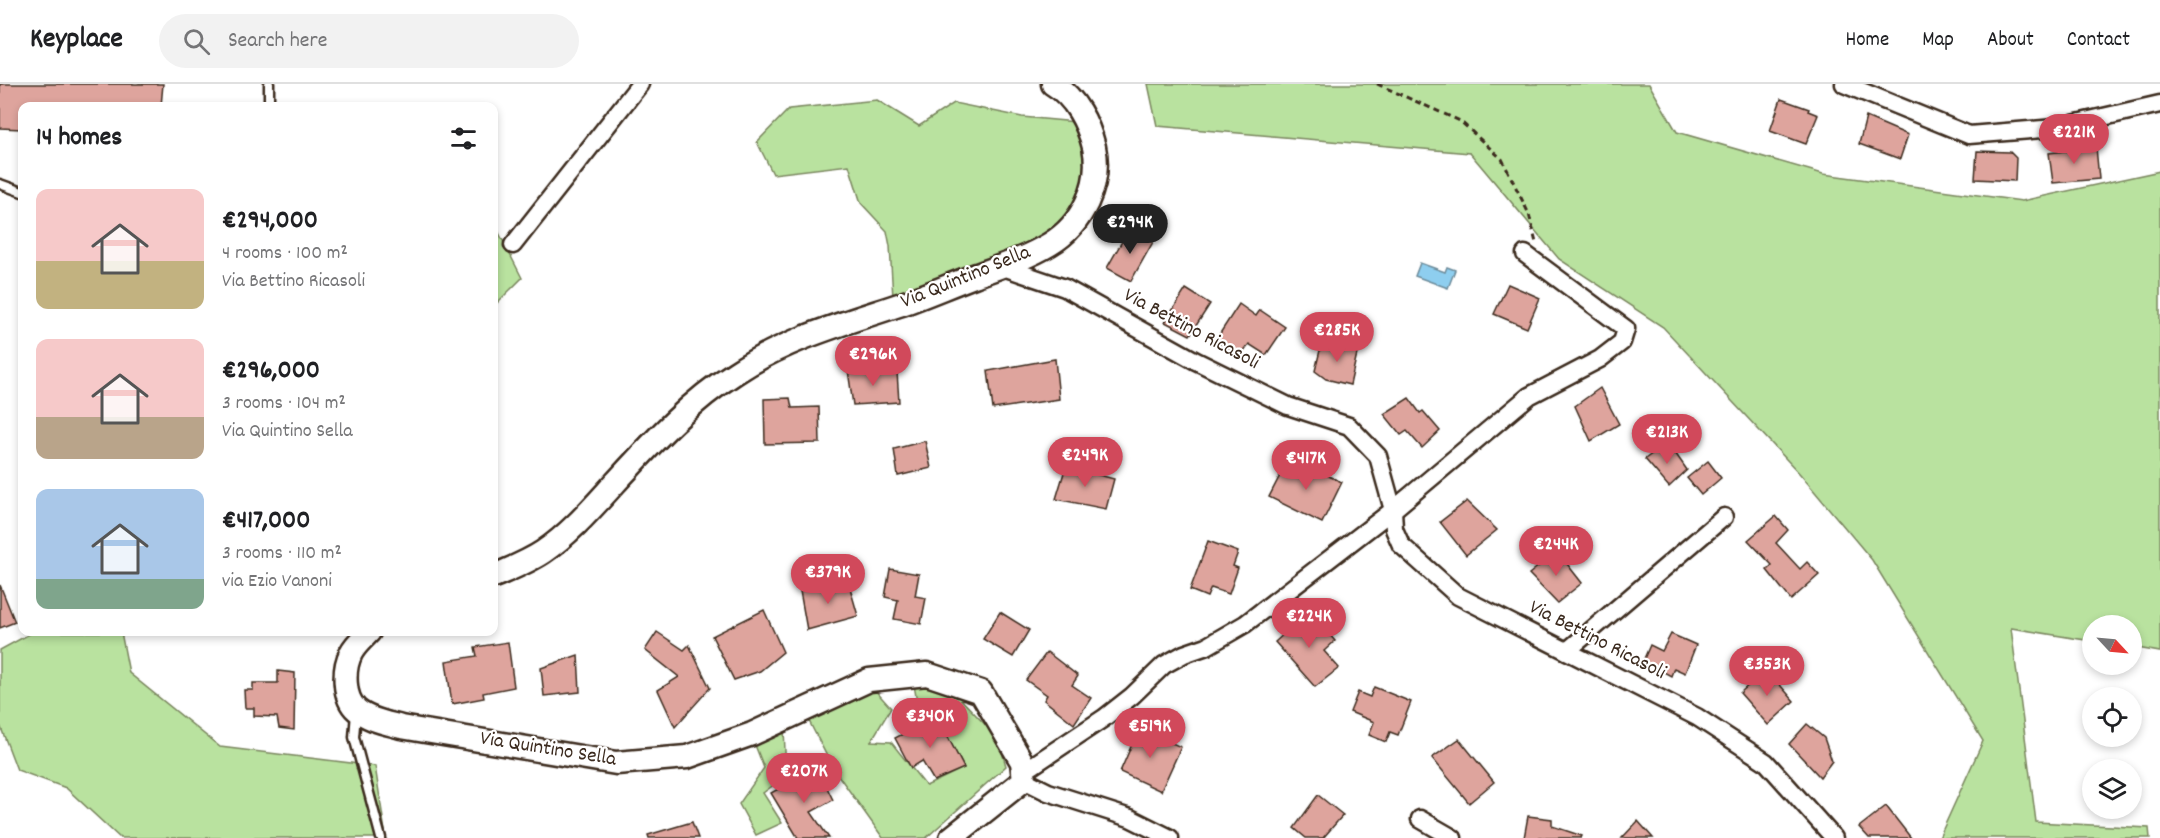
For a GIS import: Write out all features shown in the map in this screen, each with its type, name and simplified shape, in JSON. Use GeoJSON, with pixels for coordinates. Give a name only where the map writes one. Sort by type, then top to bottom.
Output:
{"type":"FeatureCollection","features":[{"type":"Feature","properties":{"kind":"street"},"geometry":{"type":"LineString","coordinates":[[513,245],[640,84]]}},
{"type":"Feature","properties":{"kind":"street","name":"Via Quintino Sella"},"geometry":{"type":"LineString","coordinates":[[498,574],[523,563],[557,542],[595,506],[674,420],[700,397],[736,371],[773,350],[825,329],[905,303],[1000,266],[1050,244],[1070,228],[1089,199],[1096,157],[1086,121],[1061,89],[1053,84]]}},
{"type":"Feature","properties":{"kind":"street"},"geometry":{"type":"LineString","coordinates":[[1844,84],[1969,135],[2055,128],[2160,104]]}},
{"type":"Feature","properties":{"kind":"street"},"geometry":{"type":"LineString","coordinates":[[951,838],[1024,776],[1132,696],[1164,665],[1184,654],[1207,646],[1245,624],[1393,510],[1529,396],[1600,359],[1622,342],[1626,329],[1525,254]]}},
{"type":"Feature","properties":{"kind":"street","name":"Via Bettino Ricasoli"},"geometry":{"type":"LineString","coordinates":[[1000,266],[1065,288],[1196,361],[1278,401],[1349,426],[1378,456],[1393,510],[1394,529],[1401,544],[1458,596],[1697,717],[1766,762],[1834,838]]}},
{"type":"Feature","properties":{"kind":"street"},"geometry":{"type":"LineString","coordinates":[[1567,651],[1724,517]]}},
{"type":"Feature","properties":{"kind":"street"},"geometry":{"type":"LineString","coordinates":[[357,710],[347,695],[347,665],[351,652],[365,636]]}},
{"type":"Feature","properties":{"kind":"street","name":"Via Quintino Sella"},"geometry":{"type":"LineString","coordinates":[[357,710],[378,721],[401,727],[616,763],[687,757],[752,734],[869,680],[927,674],[981,692],[1022,762],[1024,776]]}},
{"type":"Feature","properties":{"kind":"street"},"geometry":{"type":"LineString","coordinates":[[1024,776],[1048,792],[1130,818],[1170,838]]}},
{"type":"Feature","properties":{"kind":"street"},"geometry":{"type":"LineString","coordinates":[[1420,819],[1453,838]]}},
{"type":"Feature","properties":{"kind":"lane"},"geometry":{"type":"LineString","coordinates":[[269,84],[269,102]]}},
{"type":"Feature","properties":{"kind":"lane"},"geometry":{"type":"LineString","coordinates":[[0,184],[18,191]]}},
{"type":"Feature","properties":{"kind":"lane"},"geometry":{"type":"LineString","coordinates":[[357,710],[354,737],[381,838]]}},
{"type":"Feature","properties":{"kind":"path"},"geometry":{"type":"LineString","coordinates":[[1377,84],[1460,121],[1502,159],[1529,214],[1543,267]]}},
{"type":"Feature","properties":{"kind":"green space"},"geometry":{"type":"Polygon","coordinates":[[[1148,84],[1649,84],[1677,132],[1823,174],[2022,201],[2160,171],[2160,652],[2142,649],[2142,615],[2082,615],[2082,639],[2011,628],[2036,822],[2149,828],[2150,838],[1939,838],[1983,741],[1872,560],[1800,474],[1663,327],[1559,259],[1470,153],[1157,126],[1148,84]]]}},
{"type":"Feature","properties":{"kind":"green space"},"geometry":{"type":"Polygon","coordinates":[[[877,100],[919,126],[954,103],[1022,117],[1076,122],[1086,151],[1086,176],[1074,208],[1045,238],[893,298],[887,231],[861,203],[849,165],[773,174],[757,142],[789,109],[877,100]]]}},
{"type":"Feature","properties":{"kind":"green space"},"geometry":{"type":"Polygon","coordinates":[[[498,231],[522,278],[498,302],[498,231]]]}},
{"type":"Feature","properties":{"kind":"green space"},"geometry":{"type":"Polygon","coordinates":[[[26,636],[122,636],[129,673],[220,747],[375,766],[386,838],[120,838],[66,788],[17,770],[0,725],[0,650],[26,636]]]}},
{"type":"Feature","properties":{"kind":"green space"},"geometry":{"type":"Polygon","coordinates":[[[914,685],[952,690],[998,738],[1006,766],[926,838],[883,838],[833,768],[809,721],[873,688],[891,708],[871,741],[891,742],[926,786],[964,768],[937,716],[924,723],[919,714],[914,685]]]}},
{"type":"Feature","properties":{"kind":"green space"},"geometry":{"type":"Polygon","coordinates":[[[784,727],[786,776],[763,793],[782,823],[756,835],[739,804],[764,768],[753,740],[784,727]]]}},
{"type":"Feature","properties":{"kind":"water"},"geometry":{"type":"Polygon","coordinates":[[[1420,263],[1445,272],[1447,267],[1455,270],[1448,288],[1415,276],[1420,263]]]}},
{"type":"Feature","properties":{"kind":"building"},"geometry":{"type":"Polygon","coordinates":[[[0,84],[163,84],[161,102],[18,102],[18,129],[0,128],[0,84]]]}},
{"type":"Feature","properties":{"kind":"building"},"geometry":{"type":"Polygon","coordinates":[[[1781,99],[1809,109],[1808,111],[1818,115],[1806,144],[1770,131],[1781,99]]]}},
{"type":"Feature","properties":{"kind":"building"},"geometry":{"type":"Polygon","coordinates":[[[1866,117],[1908,135],[1900,159],[1859,144],[1866,117]]]}},
{"type":"Feature","properties":{"kind":"building"},"geometry":{"type":"Polygon","coordinates":[[[2096,147],[2099,179],[2053,183],[2049,153],[2096,147]]]}},
{"type":"Feature","properties":{"kind":"building"},"geometry":{"type":"Polygon","coordinates":[[[1977,151],[2010,152],[2016,158],[2015,181],[1975,179],[1977,151]]]}},
{"type":"Feature","properties":{"kind":"building"},"geometry":{"type":"Polygon","coordinates":[[[1129,229],[1153,242],[1131,281],[1107,268],[1129,229]]]}},
{"type":"Feature","properties":{"kind":"building"},"geometry":{"type":"Polygon","coordinates":[[[1508,284],[1540,298],[1527,328],[1494,314],[1508,284]]]}},
{"type":"Feature","properties":{"kind":"building"},"geometry":{"type":"Polygon","coordinates":[[[1186,289],[1210,304],[1190,335],[1165,322],[1186,289]]]}},
{"type":"Feature","properties":{"kind":"building"},"geometry":{"type":"Polygon","coordinates":[[[1239,304],[1256,316],[1260,310],[1285,327],[1266,355],[1249,344],[1240,356],[1215,341],[1239,304]]]}},
{"type":"Feature","properties":{"kind":"building"},"geometry":{"type":"Polygon","coordinates":[[[1322,342],[1358,349],[1350,385],[1326,379],[1315,371],[1322,342]]]}},
{"type":"Feature","properties":{"kind":"building"},"geometry":{"type":"Polygon","coordinates":[[[1055,359],[1059,399],[993,409],[988,371],[1055,359]]]}},
{"type":"Feature","properties":{"kind":"building"},"geometry":{"type":"Polygon","coordinates":[[[880,368],[880,374],[897,372],[899,402],[853,405],[848,370],[880,368]]]}},
{"type":"Feature","properties":{"kind":"building"},"geometry":{"type":"Polygon","coordinates":[[[1600,388],[1619,424],[1591,441],[1575,406],[1600,388]]]}},
{"type":"Feature","properties":{"kind":"building"},"geometry":{"type":"Polygon","coordinates":[[[790,398],[792,408],[819,407],[820,443],[765,444],[764,399],[790,398]]]}},
{"type":"Feature","properties":{"kind":"building"},"geometry":{"type":"Polygon","coordinates":[[[1409,398],[1420,413],[1423,411],[1440,431],[1422,448],[1407,431],[1401,435],[1384,414],[1409,398]]]}},
{"type":"Feature","properties":{"kind":"building"},"geometry":{"type":"Polygon","coordinates":[[[925,441],[931,468],[898,476],[894,449],[925,441]]]}},
{"type":"Feature","properties":{"kind":"building"},"geometry":{"type":"Polygon","coordinates":[[[1661,447],[1666,452],[1671,447],[1687,470],[1669,487],[1645,459],[1661,447]]]}},
{"type":"Feature","properties":{"kind":"building"},"geometry":{"type":"Polygon","coordinates":[[[1708,461],[1721,478],[1701,495],[1687,478],[1708,461]]]}},
{"type":"Feature","properties":{"kind":"building"},"geometry":{"type":"Polygon","coordinates":[[[1287,462],[1315,470],[1342,482],[1322,523],[1269,497],[1287,462]]]}},
{"type":"Feature","properties":{"kind":"building"},"geometry":{"type":"Polygon","coordinates":[[[1066,466],[1114,479],[1106,509],[1056,499],[1066,466]]]}},
{"type":"Feature","properties":{"kind":"building"},"geometry":{"type":"Polygon","coordinates":[[[1467,501],[1497,530],[1466,555],[1440,522],[1467,501]]]}},
{"type":"Feature","properties":{"kind":"building"},"geometry":{"type":"Polygon","coordinates":[[[1776,516],[1788,530],[1776,543],[1800,569],[1807,562],[1819,575],[1791,600],[1767,570],[1772,565],[1748,540],[1776,516]]]}},
{"type":"Feature","properties":{"kind":"building"},"geometry":{"type":"Polygon","coordinates":[[[1208,541],[1238,552],[1233,566],[1238,568],[1229,594],[1211,588],[1207,597],[1190,590],[1208,541]]]}},
{"type":"Feature","properties":{"kind":"building"},"geometry":{"type":"Polygon","coordinates":[[[1557,551],[1582,583],[1557,603],[1529,574],[1557,551]]]}},
{"type":"Feature","properties":{"kind":"building"},"geometry":{"type":"Polygon","coordinates":[[[890,569],[919,574],[915,596],[926,598],[921,624],[894,619],[898,600],[885,597],[890,569]]]}},
{"type":"Feature","properties":{"kind":"building"},"geometry":{"type":"Polygon","coordinates":[[[848,581],[858,616],[807,630],[800,591],[848,581]]]}},
{"type":"Feature","properties":{"kind":"building"},"geometry":{"type":"Polygon","coordinates":[[[0,585],[15,622],[0,628],[0,585]]]}},
{"type":"Feature","properties":{"kind":"building"},"geometry":{"type":"Polygon","coordinates":[[[764,610],[783,652],[760,671],[734,680],[712,636],[764,610]]]}},
{"type":"Feature","properties":{"kind":"building"},"geometry":{"type":"Polygon","coordinates":[[[1309,611],[1335,641],[1324,651],[1339,668],[1315,687],[1275,642],[1309,611]]]}},
{"type":"Feature","properties":{"kind":"building"},"geometry":{"type":"Polygon","coordinates":[[[1000,612],[1029,630],[1013,657],[983,639],[1000,612]]]}},
{"type":"Feature","properties":{"kind":"building"},"geometry":{"type":"Polygon","coordinates":[[[657,632],[684,650],[689,645],[710,688],[675,727],[658,690],[679,677],[645,650],[657,632]]]}},
{"type":"Feature","properties":{"kind":"building"},"geometry":{"type":"Polygon","coordinates":[[[1671,634],[1696,645],[1685,673],[1674,668],[1671,676],[1643,661],[1650,645],[1662,651],[1671,634]]]}},
{"type":"Feature","properties":{"kind":"building"},"geometry":{"type":"Polygon","coordinates":[[[508,642],[514,687],[483,693],[484,698],[452,704],[446,661],[477,656],[475,647],[508,642]]]}},
{"type":"Feature","properties":{"kind":"building"},"geometry":{"type":"Polygon","coordinates":[[[1047,652],[1078,676],[1072,685],[1091,698],[1074,724],[1044,700],[1047,695],[1026,680],[1047,652]]]}},
{"type":"Feature","properties":{"kind":"building"},"geometry":{"type":"Polygon","coordinates":[[[578,655],[580,692],[544,696],[541,668],[578,655]]]}},
{"type":"Feature","properties":{"kind":"building"},"geometry":{"type":"Polygon","coordinates":[[[1766,669],[1794,701],[1768,725],[1740,693],[1766,669]]]}},
{"type":"Feature","properties":{"kind":"building"},"geometry":{"type":"Polygon","coordinates":[[[278,671],[295,673],[294,730],[279,728],[277,717],[254,716],[254,708],[245,708],[244,690],[253,690],[253,683],[278,683],[278,671]]]}},
{"type":"Feature","properties":{"kind":"building"},"geometry":{"type":"Polygon","coordinates":[[[1374,687],[1411,702],[1398,735],[1390,732],[1386,742],[1369,735],[1374,722],[1350,712],[1358,692],[1370,697],[1374,687]]]}},
{"type":"Feature","properties":{"kind":"building"},"geometry":{"type":"Polygon","coordinates":[[[937,716],[964,768],[934,781],[922,761],[911,768],[895,738],[937,716]]]}},
{"type":"Feature","properties":{"kind":"building"},"geometry":{"type":"Polygon","coordinates":[[[1807,724],[1824,738],[1832,761],[1820,777],[1789,744],[1807,724]]]}},
{"type":"Feature","properties":{"kind":"building"},"geometry":{"type":"Polygon","coordinates":[[[1139,728],[1181,747],[1161,791],[1120,772],[1139,728]]]}},
{"type":"Feature","properties":{"kind":"building"},"geometry":{"type":"Polygon","coordinates":[[[1459,739],[1494,782],[1469,803],[1432,758],[1459,739]]]}},
{"type":"Feature","properties":{"kind":"building"},"geometry":{"type":"Polygon","coordinates":[[[817,767],[833,800],[811,812],[829,838],[798,838],[771,793],[817,767]]]}},
{"type":"Feature","properties":{"kind":"building"},"geometry":{"type":"Polygon","coordinates":[[[1318,795],[1343,815],[1323,838],[1306,838],[1294,828],[1318,795]]]}},
{"type":"Feature","properties":{"kind":"building"},"geometry":{"type":"Polygon","coordinates":[[[1886,806],[1911,838],[1869,838],[1859,827],[1886,806]]]}},
{"type":"Feature","properties":{"kind":"building"},"geometry":{"type":"Polygon","coordinates":[[[1528,816],[1552,819],[1552,826],[1582,836],[1581,838],[1524,838],[1528,816]]]}},
{"type":"Feature","properties":{"kind":"building"},"geometry":{"type":"Polygon","coordinates":[[[1638,821],[1653,838],[1622,838],[1638,821]]]}},
{"type":"Feature","properties":{"kind":"building"},"geometry":{"type":"Polygon","coordinates":[[[692,822],[698,838],[649,838],[648,835],[692,822]]]}}]}
